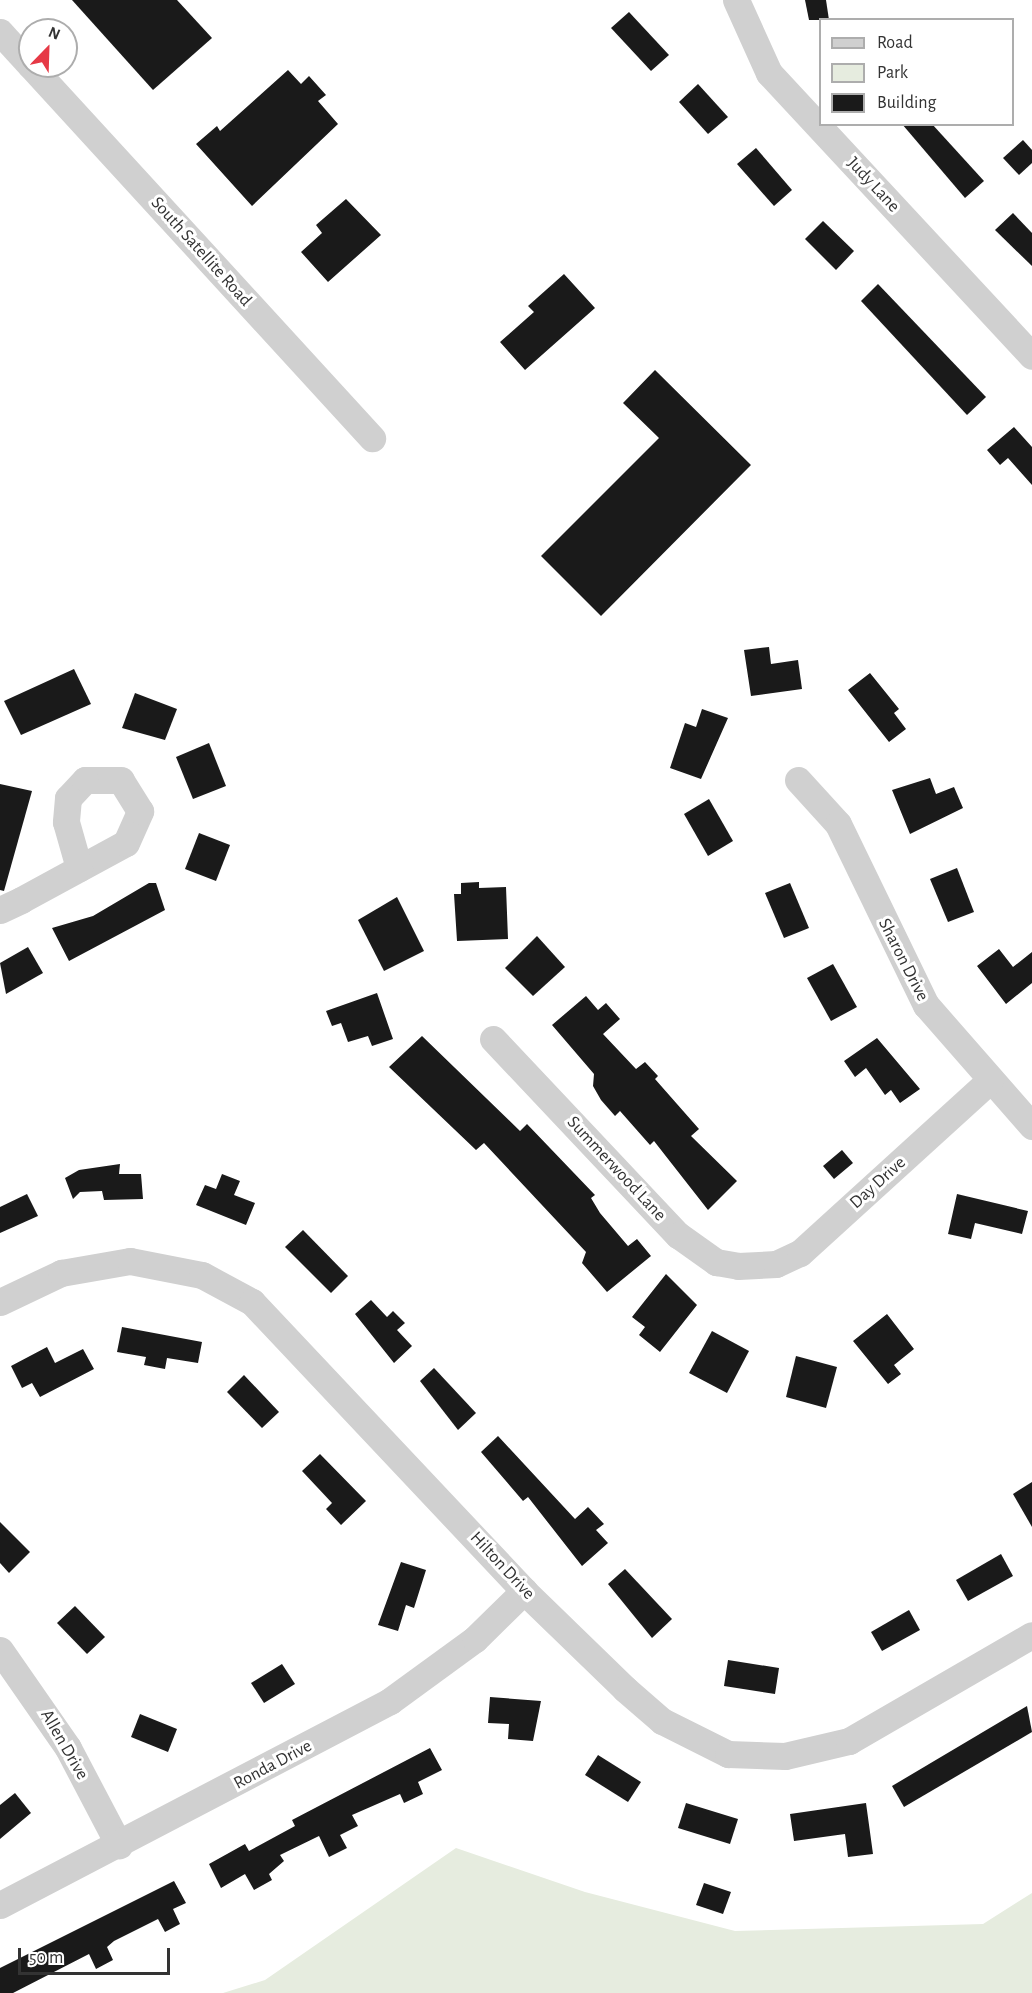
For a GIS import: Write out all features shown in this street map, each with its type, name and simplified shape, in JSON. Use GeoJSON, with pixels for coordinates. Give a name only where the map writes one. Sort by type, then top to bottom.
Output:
{"type":"FeatureCollection","features":[{"type":"Feature","properties":{"kind":"street","name":"Judy Lane"},"geometry":{"type":"LineString","coordinates":[[736,0],[769,73],[1032,356]]}},
{"type":"Feature","properties":{"kind":"street","name":"South Satellite Road"},"geometry":{"type":"LineString","coordinates":[[0,32],[18,51]]}},
{"type":"Feature","properties":{"kind":"street","name":"South Satellite Road"},"geometry":{"type":"LineString","coordinates":[[43,78],[372,438]]}},
{"type":"Feature","properties":{"kind":"street","name":"Sharon Drive"},"geometry":{"type":"LineString","coordinates":[[798,780],[838,824],[926,1005],[989,1081],[1032,1126]]}},
{"type":"Feature","properties":{"kind":"street"},"geometry":{"type":"LineString","coordinates":[[0,910],[79,868]]}},
{"type":"Feature","properties":{"kind":"street","name":"Summerwood Lane"},"geometry":{"type":"LineString","coordinates":[[493,1039],[697,1252],[716,1262],[757,1267]]}},
{"type":"Feature","properties":{"kind":"street","name":"Day Drive"},"geometry":{"type":"LineString","coordinates":[[757,1267],[800,1253],[989,1081]]}},
{"type":"Feature","properties":{"kind":"street","name":"Hilton Drive"},"geometry":{"type":"LineString","coordinates":[[0,1302],[61,1274],[130,1261],[169,1266],[227,1287],[272,1321],[524,1591],[662,1721],[697,1743],[758,1757],[849,1741],[1032,1635]]}},
{"type":"Feature","properties":{"kind":"street","name":"Ronda Drive"},"geometry":{"type":"LineString","coordinates":[[0,1905],[119,1845],[390,1701],[475,1639],[524,1591]]}},
{"type":"Feature","properties":{"kind":"street","name":"Allen Drive"},"geometry":{"type":"LineString","coordinates":[[0,1650],[68,1748],[119,1845]]}},
{"type":"Feature","properties":{"kind":"green space"},"geometry":{"type":"Polygon","coordinates":[[[456,1848],[585,1892],[735,1931],[983,1924],[1032,1893],[1032,1993],[223,1993],[265,1980],[456,1848]]]}},
{"type":"Feature","properties":{"kind":"building"},"geometry":{"type":"Polygon","coordinates":[[[72,0],[177,0],[212,38],[153,90],[72,0]]]}},
{"type":"Feature","properties":{"kind":"building"},"geometry":{"type":"Polygon","coordinates":[[[805,0],[826,0],[829,18],[809,20],[805,0]]]}},
{"type":"Feature","properties":{"kind":"building"},"geometry":{"type":"Polygon","coordinates":[[[629,12],[669,55],[651,71],[611,28],[629,12]]]}},
{"type":"Feature","properties":{"kind":"building"},"geometry":{"type":"Polygon","coordinates":[[[288,70],[301,84],[309,76],[326,95],[318,101],[338,124],[252,206],[196,144],[217,126],[220,131],[288,70]]]}},
{"type":"Feature","properties":{"kind":"building"},"geometry":{"type":"Polygon","coordinates":[[[698,84],[728,117],[708,134],[679,102],[698,84]]]}},
{"type":"Feature","properties":{"kind":"building"},"geometry":{"type":"Polygon","coordinates":[[[904,126],[934,126],[984,181],[965,198],[904,126]]]}},
{"type":"Feature","properties":{"kind":"building"},"geometry":{"type":"Polygon","coordinates":[[[1023,140],[1032,150],[1032,163],[1019,175],[1003,158],[1023,140]]]}},
{"type":"Feature","properties":{"kind":"building"},"geometry":{"type":"Polygon","coordinates":[[[756,148],[792,190],[774,206],[737,164],[756,148]]]}},
{"type":"Feature","properties":{"kind":"building"},"geometry":{"type":"Polygon","coordinates":[[[346,199],[381,235],[328,282],[301,252],[322,233],[316,225],[346,199]]]}},
{"type":"Feature","properties":{"kind":"building"},"geometry":{"type":"Polygon","coordinates":[[[1013,213],[1032,233],[1032,266],[995,230],[1013,213]]]}},
{"type":"Feature","properties":{"kind":"building"},"geometry":{"type":"Polygon","coordinates":[[[823,221],[854,251],[836,270],[805,239],[823,221]]]}},
{"type":"Feature","properties":{"kind":"building"},"geometry":{"type":"Polygon","coordinates":[[[564,274],[595,308],[525,370],[500,342],[534,312],[528,306],[564,274]]]}},
{"type":"Feature","properties":{"kind":"building"},"geometry":{"type":"Polygon","coordinates":[[[878,284],[986,397],[967,415],[861,301],[878,284]]]}},
{"type":"Feature","properties":{"kind":"building"},"geometry":{"type":"Polygon","coordinates":[[[655,370],[751,465],[601,616],[541,556],[659,438],[623,403],[655,370]]]}},
{"type":"Feature","properties":{"kind":"building"},"geometry":{"type":"Polygon","coordinates":[[[1014,427],[1032,447],[1032,485],[1008,458],[1000,465],[987,450],[1014,427]]]}},
{"type":"Feature","properties":{"kind":"building"},"geometry":{"type":"Polygon","coordinates":[[[769,647],[771,664],[798,660],[802,689],[751,696],[744,650],[769,647]]]}},
{"type":"Feature","properties":{"kind":"building"},"geometry":{"type":"Polygon","coordinates":[[[74,669],[91,704],[21,735],[4,701],[74,669]]]}},
{"type":"Feature","properties":{"kind":"building"},"geometry":{"type":"Polygon","coordinates":[[[870,673],[899,709],[894,713],[906,729],[889,742],[848,690],[870,673]]]}},
{"type":"Feature","properties":{"kind":"building"},"geometry":{"type":"Polygon","coordinates":[[[135,693],[177,709],[165,740],[122,728],[135,693]]]}},
{"type":"Feature","properties":{"kind":"building"},"geometry":{"type":"Polygon","coordinates":[[[702,709],[728,718],[701,779],[670,768],[685,723],[696,727],[702,709]]]}},
{"type":"Feature","properties":{"kind":"building"},"geometry":{"type":"Polygon","coordinates":[[[209,743],[226,786],[193,799],[176,757],[209,743]]]}},
{"type":"Feature","properties":{"kind":"building"},"geometry":{"type":"Polygon","coordinates":[[[930,778],[936,794],[954,787],[963,808],[910,834],[892,790],[930,778]]]}},
{"type":"Feature","properties":{"kind":"building"},"geometry":{"type":"Polygon","coordinates":[[[0,784],[32,791],[4,891],[0,890],[0,784]]]}},
{"type":"Feature","properties":{"kind":"building"},"geometry":{"type":"Polygon","coordinates":[[[709,799],[733,841],[708,856],[684,814],[709,799]]]}},
{"type":"Feature","properties":{"kind":"building"},"geometry":{"type":"Polygon","coordinates":[[[199,833],[230,845],[216,881],[185,869],[199,833]]]}},
{"type":"Feature","properties":{"kind":"building"},"geometry":{"type":"Polygon","coordinates":[[[957,868],[974,912],[948,922],[930,879],[957,868]]]}},
{"type":"Feature","properties":{"kind":"building"},"geometry":{"type":"Polygon","coordinates":[[[479,882],[479,888],[506,887],[508,939],[457,941],[454,894],[461,894],[461,883],[479,882]]]}},
{"type":"Feature","properties":{"kind":"building"},"geometry":{"type":"Polygon","coordinates":[[[149,883],[156,883],[165,910],[69,961],[52,928],[93,916],[149,883]]]}},
{"type":"Feature","properties":{"kind":"building"},"geometry":{"type":"Polygon","coordinates":[[[790,883],[809,928],[784,938],[765,893],[790,883]]]}},
{"type":"Feature","properties":{"kind":"building"},"geometry":{"type":"Polygon","coordinates":[[[397,897],[424,951],[384,971],[358,920],[397,897]]]}},
{"type":"Feature","properties":{"kind":"building"},"geometry":{"type":"Polygon","coordinates":[[[537,936],[565,967],[533,996],[505,968],[537,936]]]}},
{"type":"Feature","properties":{"kind":"building"},"geometry":{"type":"Polygon","coordinates":[[[28,947],[43,973],[6,994],[0,963],[28,947]]]}},
{"type":"Feature","properties":{"kind":"building"},"geometry":{"type":"Polygon","coordinates":[[[999,949],[1013,967],[1032,952],[1032,983],[1006,1004],[977,966],[999,949]]]}},
{"type":"Feature","properties":{"kind":"building"},"geometry":{"type":"Polygon","coordinates":[[[833,964],[857,1007],[831,1021],[807,978],[833,964]]]}},
{"type":"Feature","properties":{"kind":"building"},"geometry":{"type":"Polygon","coordinates":[[[377,993],[393,1039],[372,1046],[368,1036],[348,1042],[341,1023],[332,1026],[326,1011],[377,993]]]}},
{"type":"Feature","properties":{"kind":"building"},"geometry":{"type":"Polygon","coordinates":[[[586,996],[598,1010],[606,1003],[620,1019],[603,1034],[636,1069],[645,1062],[658,1076],[655,1079],[699,1129],[691,1136],[737,1181],[708,1210],[654,1141],[650,1145],[620,1111],[615,1116],[601,1100],[593,1086],[594,1074],[552,1025],[586,996]]]}},
{"type":"Feature","properties":{"kind":"building"},"geometry":{"type":"Polygon","coordinates":[[[422,1036],[520,1131],[527,1124],[595,1195],[591,1198],[600,1213],[628,1246],[637,1239],[651,1256],[607,1292],[582,1263],[586,1252],[484,1143],[476,1150],[389,1067],[422,1036]]]}},
{"type":"Feature","properties":{"kind":"building"},"geometry":{"type":"Polygon","coordinates":[[[877,1038],[920,1089],[900,1103],[891,1090],[885,1095],[866,1068],[855,1077],[844,1061],[877,1038]]]}},
{"type":"Feature","properties":{"kind":"building"},"geometry":{"type":"Polygon","coordinates":[[[842,1150],[853,1163],[834,1179],[823,1166],[842,1150]]]}},
{"type":"Feature","properties":{"kind":"building"},"geometry":{"type":"Polygon","coordinates":[[[120,1164],[119,1174],[141,1174],[143,1199],[104,1200],[102,1191],[80,1192],[73,1199],[65,1178],[79,1170],[120,1164]]]}},
{"type":"Feature","properties":{"kind":"building"},"geometry":{"type":"Polygon","coordinates":[[[222,1174],[240,1181],[234,1195],[255,1203],[246,1225],[196,1205],[205,1185],[216,1189],[222,1174]]]}},
{"type":"Feature","properties":{"kind":"building"},"geometry":{"type":"Polygon","coordinates":[[[27,1194],[38,1216],[0,1233],[0,1207],[27,1194]]]}},
{"type":"Feature","properties":{"kind":"building"},"geometry":{"type":"Polygon","coordinates":[[[957,1194],[1028,1211],[1022,1234],[975,1223],[971,1239],[948,1234],[957,1194]]]}},
{"type":"Feature","properties":{"kind":"building"},"geometry":{"type":"Polygon","coordinates":[[[303,1230],[348,1276],[331,1293],[285,1247],[303,1230]]]}},
{"type":"Feature","properties":{"kind":"building"},"geometry":{"type":"Polygon","coordinates":[[[666,1274],[697,1305],[660,1352],[639,1335],[645,1327],[632,1317],[666,1274]]]}},
{"type":"Feature","properties":{"kind":"building"},"geometry":{"type":"Polygon","coordinates":[[[371,1300],[387,1317],[393,1311],[405,1323],[397,1330],[412,1346],[394,1363],[355,1314],[371,1300]]]}},
{"type":"Feature","properties":{"kind":"building"},"geometry":{"type":"Polygon","coordinates":[[[887,1314],[914,1349],[894,1365],[901,1374],[888,1384],[853,1341],[887,1314]]]}},
{"type":"Feature","properties":{"kind":"building"},"geometry":{"type":"Polygon","coordinates":[[[122,1327],[202,1342],[198,1363],[167,1358],[165,1369],[144,1365],[146,1357],[117,1352],[122,1327]]]}},
{"type":"Feature","properties":{"kind":"building"},"geometry":{"type":"Polygon","coordinates":[[[712,1331],[749,1351],[727,1393],[689,1373],[712,1331]]]}},
{"type":"Feature","properties":{"kind":"building"},"geometry":{"type":"Polygon","coordinates":[[[47,1347],[55,1363],[83,1349],[94,1369],[40,1397],[32,1383],[22,1388],[11,1366],[47,1347]]]}},
{"type":"Feature","properties":{"kind":"building"},"geometry":{"type":"Polygon","coordinates":[[[796,1356],[837,1367],[826,1408],[786,1397],[796,1356]]]}},
{"type":"Feature","properties":{"kind":"building"},"geometry":{"type":"Polygon","coordinates":[[[434,1368],[476,1413],[458,1430],[420,1381],[434,1368]]]}},
{"type":"Feature","properties":{"kind":"building"},"geometry":{"type":"Polygon","coordinates":[[[244,1375],[279,1412],[262,1428],[227,1392],[244,1375]]]}},
{"type":"Feature","properties":{"kind":"building"},"geometry":{"type":"Polygon","coordinates":[[[498,1436],[575,1519],[588,1507],[604,1524],[596,1530],[608,1543],[582,1566],[528,1497],[523,1501],[481,1452],[498,1436]]]}},
{"type":"Feature","properties":{"kind":"building"},"geometry":{"type":"Polygon","coordinates":[[[320,1454],[366,1501],[341,1525],[326,1509],[332,1503],[302,1471],[320,1454]]]}},
{"type":"Feature","properties":{"kind":"building"},"geometry":{"type":"Polygon","coordinates":[[[1032,1482],[1032,1527],[1013,1494],[1032,1482]]]}},
{"type":"Feature","properties":{"kind":"building"},"geometry":{"type":"Polygon","coordinates":[[[0,1522],[30,1552],[9,1573],[0,1563],[0,1522]]]}},
{"type":"Feature","properties":{"kind":"building"},"geometry":{"type":"Polygon","coordinates":[[[1001,1554],[1013,1576],[968,1601],[956,1580],[1001,1554]]]}},
{"type":"Feature","properties":{"kind":"building"},"geometry":{"type":"Polygon","coordinates":[[[401,1562],[426,1570],[414,1608],[406,1605],[398,1631],[378,1625],[401,1562]]]}},
{"type":"Feature","properties":{"kind":"building"},"geometry":{"type":"Polygon","coordinates":[[[625,1569],[672,1619],[652,1638],[608,1584],[625,1569]]]}},
{"type":"Feature","properties":{"kind":"building"},"geometry":{"type":"Polygon","coordinates":[[[75,1606],[105,1637],[87,1654],[57,1623],[75,1606]]]}},
{"type":"Feature","properties":{"kind":"building"},"geometry":{"type":"Polygon","coordinates":[[[909,1610],[920,1630],[882,1651],[871,1632],[909,1610]]]}},
{"type":"Feature","properties":{"kind":"building"},"geometry":{"type":"Polygon","coordinates":[[[728,1660],[779,1668],[775,1694],[724,1686],[728,1660]]]}},
{"type":"Feature","properties":{"kind":"building"},"geometry":{"type":"Polygon","coordinates":[[[282,1664],[295,1684],[264,1703],[251,1683],[282,1664]]]}},
{"type":"Feature","properties":{"kind":"building"},"geometry":{"type":"Polygon","coordinates":[[[490,1697],[541,1701],[533,1741],[508,1739],[509,1724],[488,1723],[490,1697]]]}},
{"type":"Feature","properties":{"kind":"building"},"geometry":{"type":"Polygon","coordinates":[[[1027,1706],[1032,1732],[904,1807],[892,1786],[1027,1706]]]}},
{"type":"Feature","properties":{"kind":"building"},"geometry":{"type":"Polygon","coordinates":[[[140,1714],[177,1729],[168,1752],[131,1737],[140,1714]]]}},
{"type":"Feature","properties":{"kind":"building"},"geometry":{"type":"Polygon","coordinates":[[[430,1748],[442,1770],[418,1782],[423,1794],[404,1803],[400,1794],[352,1815],[358,1826],[340,1835],[347,1848],[329,1857],[319,1836],[280,1855],[284,1861],[269,1874],[272,1880],[254,1890],[245,1874],[221,1888],[209,1864],[245,1844],[249,1851],[295,1826],[292,1820],[430,1748]]]}},
{"type":"Feature","properties":{"kind":"building"},"geometry":{"type":"Polygon","coordinates":[[[598,1755],[641,1782],[628,1802],[585,1775],[598,1755]]]}},
{"type":"Feature","properties":{"kind":"building"},"geometry":{"type":"Polygon","coordinates":[[[15,1793],[31,1813],[0,1839],[0,1805],[15,1793]]]}},
{"type":"Feature","properties":{"kind":"building"},"geometry":{"type":"Polygon","coordinates":[[[686,1803],[738,1819],[730,1844],[678,1828],[686,1803]]]}},
{"type":"Feature","properties":{"kind":"building"},"geometry":{"type":"Polygon","coordinates":[[[866,1803],[873,1854],[848,1857],[845,1834],[794,1841],[790,1814],[866,1803]]]}},
{"type":"Feature","properties":{"kind":"building"},"geometry":{"type":"Polygon","coordinates":[[[174,1881],[186,1903],[173,1909],[180,1924],[165,1932],[158,1919],[114,1941],[107,1947],[113,1960],[96,1969],[89,1954],[13,1993],[0,1993],[0,1968],[174,1881]]]}},
{"type":"Feature","properties":{"kind":"building"},"geometry":{"type":"Polygon","coordinates":[[[704,1883],[731,1892],[723,1914],[696,1905],[704,1883]]]}}]}
